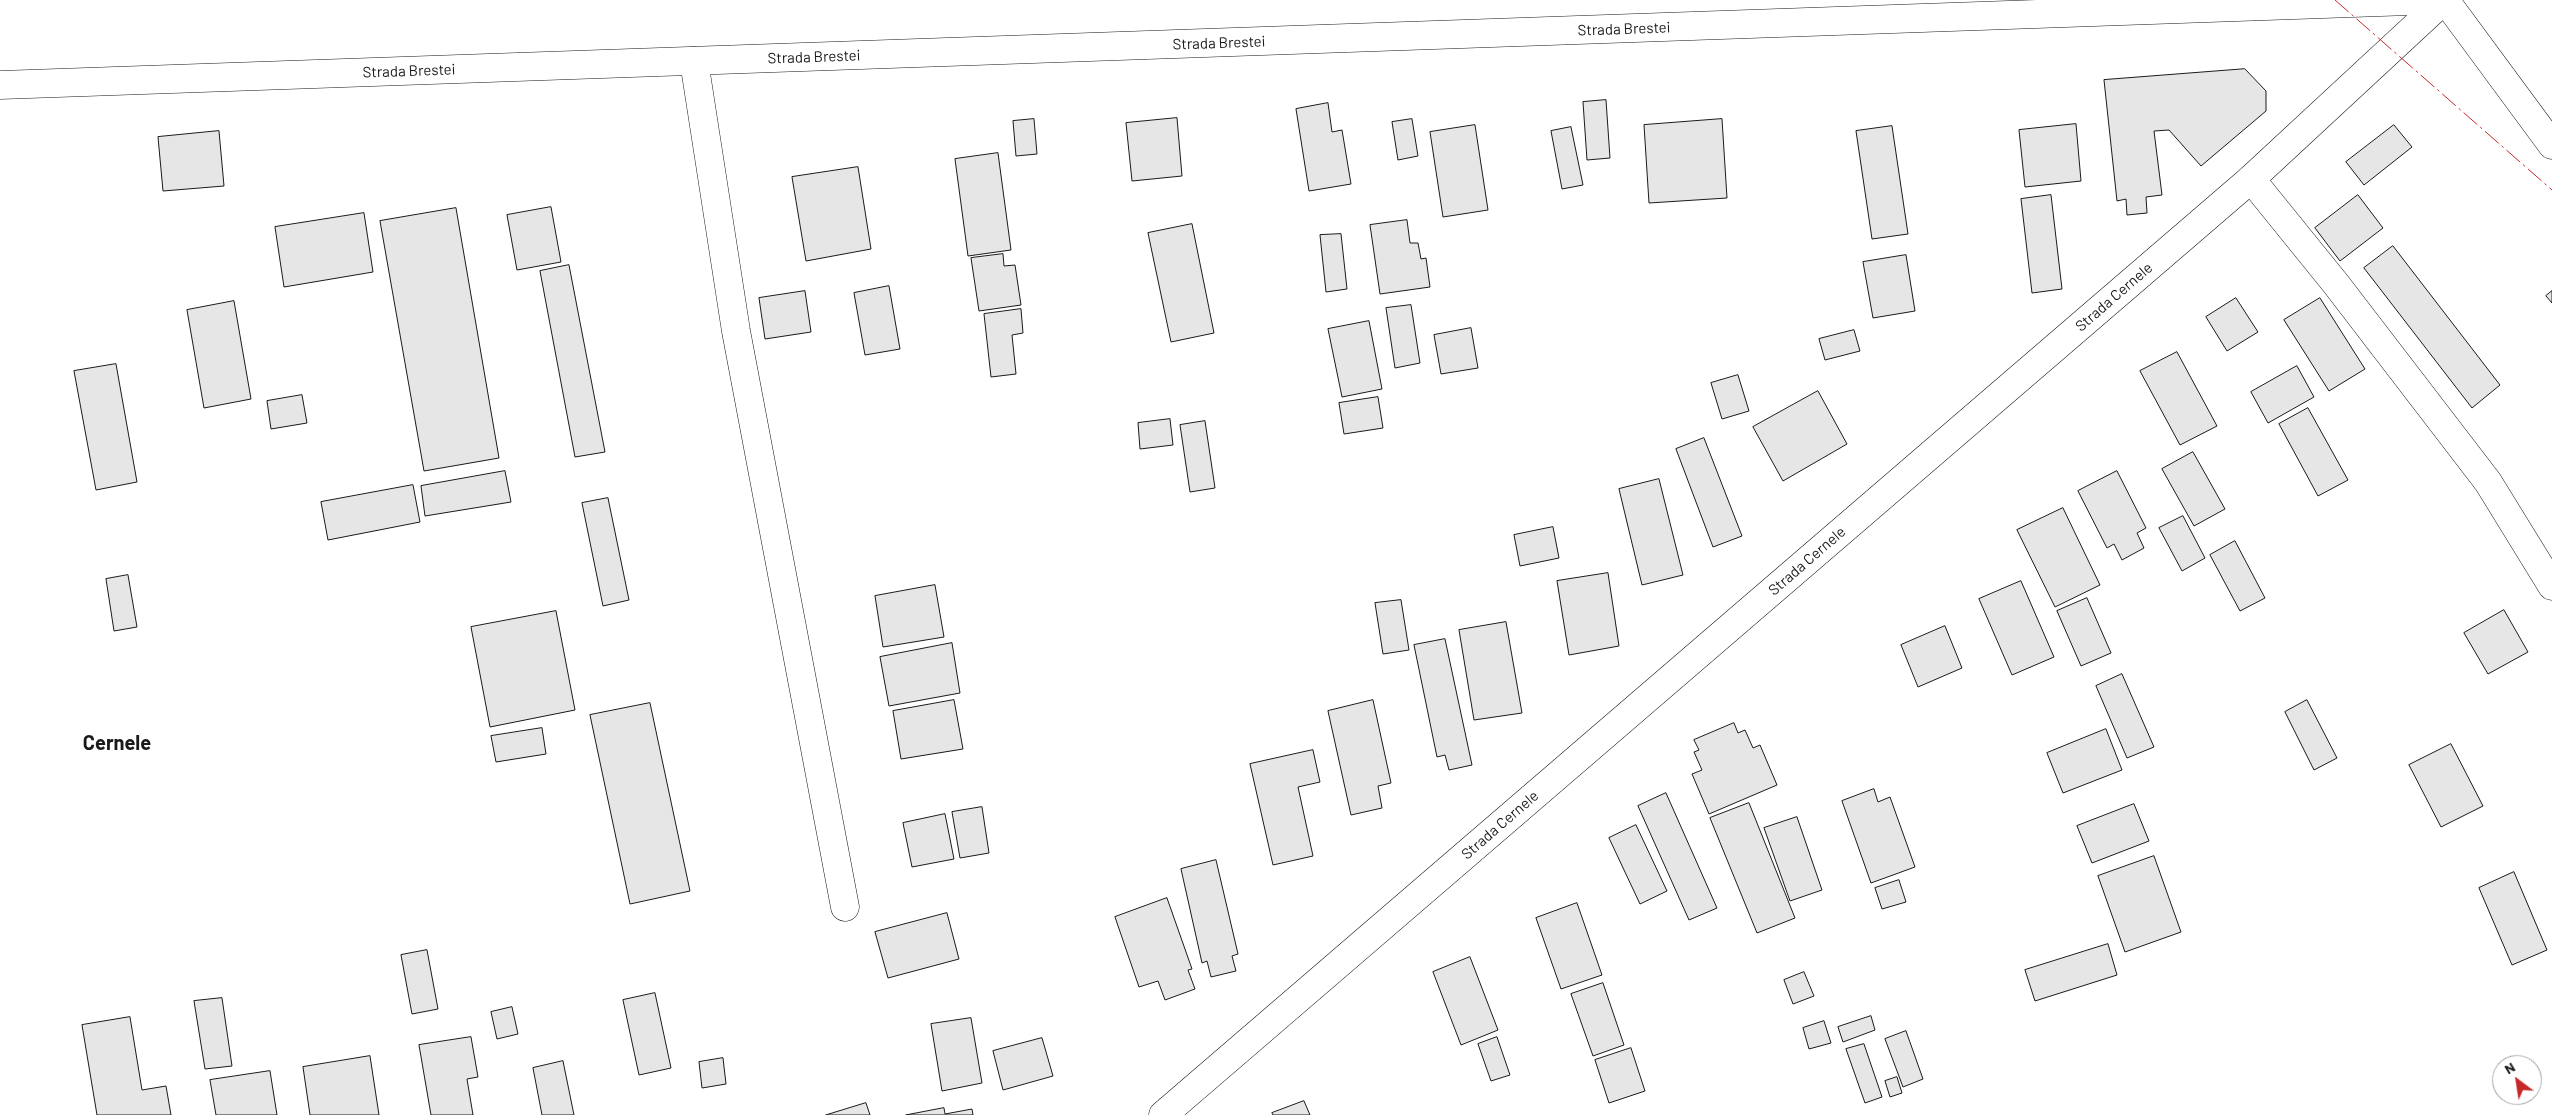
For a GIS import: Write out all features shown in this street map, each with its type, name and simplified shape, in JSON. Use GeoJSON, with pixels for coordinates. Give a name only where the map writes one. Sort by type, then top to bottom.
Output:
{"type":"FeatureCollection","features":[{"type":"Feature","properties":{"kind":"street","name":"Strada Brestei"},"geometry":{"type":"LineString","coordinates":[[0,85],[694,61],[2140,5],[2438,0]]}},
{"type":"Feature","properties":{"kind":"street"},"geometry":{"type":"LineString","coordinates":[[2445,0],[2552,145]]}},
{"type":"Feature","properties":{"kind":"street","name":"Strada Cernele"},"geometry":{"type":"LineString","coordinates":[[1163,1115],[2251,179],[2445,0]]}},
{"type":"Feature","properties":{"kind":"street"},"geometry":{"type":"LineString","coordinates":[[694,61],[736,331],[845,907]]}},
{"type":"Feature","properties":{"kind":"street"},"geometry":{"type":"LineString","coordinates":[[2251,179],[2336,284],[2488,482],[2552,586]]}},
{"type":"Feature","properties":{"kind":"building"},"geometry":{"type":"Polygon","coordinates":[[[2245,69],[2266,91],[2266,111],[2201,166],[2169,130],[2154,131],[2162,195],[2146,197],[2147,213],[2127,215],[2126,199],[2117,201],[2104,80],[2245,69]]]}},
{"type":"Feature","properties":{"kind":"building"},"geometry":{"type":"Polygon","coordinates":[[[1606,100],[1610,158],[1587,160],[1583,102],[1606,100]]]}},
{"type":"Feature","properties":{"kind":"building"},"geometry":{"type":"Polygon","coordinates":[[[1328,103],[1332,132],[1342,130],[1351,184],[1309,191],[1296,109],[1328,103]]]}},
{"type":"Feature","properties":{"kind":"building"},"geometry":{"type":"Polygon","coordinates":[[[1177,118],[1182,176],[1132,181],[1126,123],[1177,118]]]}},
{"type":"Feature","properties":{"kind":"building"},"geometry":{"type":"Polygon","coordinates":[[[1034,119],[1037,154],[1016,156],[1013,121],[1034,119]]]}},
{"type":"Feature","properties":{"kind":"building"},"geometry":{"type":"Polygon","coordinates":[[[1412,119],[1418,156],[1398,160],[1392,122],[1412,119]]]}},
{"type":"Feature","properties":{"kind":"building"},"geometry":{"type":"Polygon","coordinates":[[[1722,119],[1727,198],[1649,203],[1644,125],[1722,119]]]}},
{"type":"Feature","properties":{"kind":"building"},"geometry":{"type":"Polygon","coordinates":[[[2076,124],[2081,181],[2025,187],[2019,130],[2076,124]]]}},
{"type":"Feature","properties":{"kind":"building"},"geometry":{"type":"Polygon","coordinates":[[[1475,125],[1488,210],[1443,217],[1430,132],[1475,125]]]}},
{"type":"Feature","properties":{"kind":"building"},"geometry":{"type":"Polygon","coordinates":[[[2394,125],[2412,147],[2364,185],[2346,162],[2394,125]]]}},
{"type":"Feature","properties":{"kind":"building"},"geometry":{"type":"Polygon","coordinates":[[[1892,126],[1908,234],[1872,239],[1856,131],[1892,126]]]}},
{"type":"Feature","properties":{"kind":"building"},"geometry":{"type":"Polygon","coordinates":[[[1571,127],[1583,185],[1562,189],[1551,131],[1571,127]]]}},
{"type":"Feature","properties":{"kind":"building"},"geometry":{"type":"Polygon","coordinates":[[[219,131],[224,186],[163,191],[158,137],[219,131]]]}},
{"type":"Feature","properties":{"kind":"building"},"geometry":{"type":"Polygon","coordinates":[[[998,153],[1011,250],[968,256],[955,159],[998,153]]]}},
{"type":"Feature","properties":{"kind":"building"},"geometry":{"type":"Polygon","coordinates":[[[858,167],[871,249],[806,261],[792,177],[858,167]]]}},
{"type":"Feature","properties":{"kind":"building"},"geometry":{"type":"Polygon","coordinates":[[[2051,195],[2062,289],[2032,293],[2021,199],[2051,195]]]}},
{"type":"Feature","properties":{"kind":"building"},"geometry":{"type":"Polygon","coordinates":[[[2358,195],[2383,228],[2340,261],[2315,228],[2358,195]]]}},
{"type":"Feature","properties":{"kind":"building"},"geometry":{"type":"Polygon","coordinates":[[[551,207],[561,262],[517,270],[507,215],[551,207]]]}},
{"type":"Feature","properties":{"kind":"building"},"geometry":{"type":"Polygon","coordinates":[[[456,208],[499,458],[424,471],[380,221],[456,208]]]}},
{"type":"Feature","properties":{"kind":"building"},"geometry":{"type":"Polygon","coordinates":[[[364,213],[373,272],[284,287],[275,227],[364,213]]]}},
{"type":"Feature","properties":{"kind":"building"},"geometry":{"type":"Polygon","coordinates":[[[1407,220],[1410,243],[1418,243],[1421,259],[1426,258],[1430,287],[1380,294],[1370,225],[1407,220]]]}},
{"type":"Feature","properties":{"kind":"building"},"geometry":{"type":"Polygon","coordinates":[[[1192,224],[1214,333],[1171,342],[1148,233],[1192,224]]]}},
{"type":"Feature","properties":{"kind":"building"},"geometry":{"type":"Polygon","coordinates":[[[1341,234],[1347,289],[1326,292],[1320,235],[1341,234]]]}},
{"type":"Feature","properties":{"kind":"building"},"geometry":{"type":"Polygon","coordinates":[[[2393,246],[2500,385],[2472,408],[2364,268],[2393,246]]]}},
{"type":"Feature","properties":{"kind":"building"},"geometry":{"type":"Polygon","coordinates":[[[1003,254],[1004,266],[1015,265],[1021,305],[979,311],[971,258],[1003,254]]]}},
{"type":"Feature","properties":{"kind":"building"},"geometry":{"type":"Polygon","coordinates":[[[1906,255],[1915,311],[1873,318],[1863,262],[1906,255]]]}},
{"type":"Feature","properties":{"kind":"building"},"geometry":{"type":"Polygon","coordinates":[[[569,265],[605,452],[575,457],[540,271],[569,265]]]}},
{"type":"Feature","properties":{"kind":"building"},"geometry":{"type":"Polygon","coordinates":[[[889,286],[900,349],[865,355],[854,293],[889,286]]]}},
{"type":"Feature","properties":{"kind":"building"},"geometry":{"type":"Polygon","coordinates":[[[805,291],[811,332],[765,339],[759,298],[805,291]]]}},
{"type":"Feature","properties":{"kind":"building"},"geometry":{"type":"Polygon","coordinates":[[[2552,291],[2552,303],[2546,296],[2552,291]]]}},
{"type":"Feature","properties":{"kind":"building"},"geometry":{"type":"Polygon","coordinates":[[[2236,298],[2258,332],[2227,351],[2206,317],[2236,298]]]}},
{"type":"Feature","properties":{"kind":"building"},"geometry":{"type":"Polygon","coordinates":[[[2320,298],[2365,369],[2329,391],[2284,320],[2320,298]]]}},
{"type":"Feature","properties":{"kind":"building"},"geometry":{"type":"Polygon","coordinates":[[[234,301],[251,399],[204,408],[187,310],[234,301]]]}},
{"type":"Feature","properties":{"kind":"building"},"geometry":{"type":"Polygon","coordinates":[[[1411,305],[1420,363],[1395,368],[1386,308],[1411,305]]]}},
{"type":"Feature","properties":{"kind":"building"},"geometry":{"type":"Polygon","coordinates":[[[1021,309],[1023,333],[1012,335],[1016,374],[991,377],[984,314],[1021,309]]]}},
{"type":"Feature","properties":{"kind":"building"},"geometry":{"type":"Polygon","coordinates":[[[1369,321],[1382,389],[1342,397],[1328,329],[1369,321]]]}},
{"type":"Feature","properties":{"kind":"building"},"geometry":{"type":"Polygon","coordinates":[[[1471,328],[1478,368],[1441,374],[1434,335],[1471,328]]]}},
{"type":"Feature","properties":{"kind":"building"},"geometry":{"type":"Polygon","coordinates":[[[1854,330],[1860,351],[1825,360],[1819,339],[1854,330]]]}},
{"type":"Feature","properties":{"kind":"building"},"geometry":{"type":"Polygon","coordinates":[[[2177,352],[2217,426],[2180,445],[2140,371],[2177,352]]]}},
{"type":"Feature","properties":{"kind":"building"},"geometry":{"type":"Polygon","coordinates":[[[116,364],[137,482],[96,490],[74,371],[116,364]]]}},
{"type":"Feature","properties":{"kind":"building"},"geometry":{"type":"Polygon","coordinates":[[[2297,366],[2314,397],[2268,423],[2251,392],[2297,366]]]}},
{"type":"Feature","properties":{"kind":"building"},"geometry":{"type":"Polygon","coordinates":[[[1738,375],[1749,411],[1722,419],[1711,383],[1738,375]]]}},
{"type":"Feature","properties":{"kind":"building"},"geometry":{"type":"Polygon","coordinates":[[[1818,391],[1847,444],[1783,481],[1753,427],[1818,391]]]}},
{"type":"Feature","properties":{"kind":"building"},"geometry":{"type":"Polygon","coordinates":[[[302,395],[307,423],[271,429],[267,401],[302,395]]]}},
{"type":"Feature","properties":{"kind":"building"},"geometry":{"type":"Polygon","coordinates":[[[1378,397],[1383,428],[1344,434],[1339,403],[1378,397]]]}},
{"type":"Feature","properties":{"kind":"building"},"geometry":{"type":"Polygon","coordinates":[[[2308,408],[2348,480],[2318,496],[2279,424],[2308,408]]]}},
{"type":"Feature","properties":{"kind":"building"},"geometry":{"type":"Polygon","coordinates":[[[1170,419],[1173,445],[1140,449],[1138,423],[1170,419]]]}},
{"type":"Feature","properties":{"kind":"building"},"geometry":{"type":"Polygon","coordinates":[[[1205,421],[1215,488],[1190,492],[1180,425],[1205,421]]]}},
{"type":"Feature","properties":{"kind":"building"},"geometry":{"type":"Polygon","coordinates":[[[1704,438],[1742,536],[1713,547],[1676,449],[1704,438]]]}},
{"type":"Feature","properties":{"kind":"building"},"geometry":{"type":"Polygon","coordinates":[[[2193,452],[2225,509],[2194,526],[2162,469],[2193,452]]]}},
{"type":"Feature","properties":{"kind":"building"},"geometry":{"type":"Polygon","coordinates":[[[505,471],[511,502],[425,516],[421,486],[505,471]]]}},
{"type":"Feature","properties":{"kind":"building"},"geometry":{"type":"Polygon","coordinates":[[[2117,471],[2146,528],[2137,533],[2144,548],[2122,560],[2114,544],[2107,548],[2078,491],[2117,471]]]}},
{"type":"Feature","properties":{"kind":"building"},"geometry":{"type":"Polygon","coordinates":[[[1659,479],[1683,575],[1642,585],[1619,489],[1659,479]]]}},
{"type":"Feature","properties":{"kind":"building"},"geometry":{"type":"Polygon","coordinates":[[[413,485],[420,522],[328,540],[321,502],[413,485]]]}},
{"type":"Feature","properties":{"kind":"building"},"geometry":{"type":"Polygon","coordinates":[[[608,498],[629,600],[603,606],[582,503],[608,498]]]}},
{"type":"Feature","properties":{"kind":"building"},"geometry":{"type":"Polygon","coordinates":[[[2063,508],[2100,585],[2055,607],[2017,530],[2063,508]]]}},
{"type":"Feature","properties":{"kind":"building"},"geometry":{"type":"Polygon","coordinates":[[[2183,516],[2205,558],[2182,571],[2159,528],[2183,516]]]}},
{"type":"Feature","properties":{"kind":"building"},"geometry":{"type":"Polygon","coordinates":[[[1553,527],[1559,558],[1520,566],[1514,535],[1553,527]]]}},
{"type":"Feature","properties":{"kind":"building"},"geometry":{"type":"Polygon","coordinates":[[[2235,541],[2265,598],[2240,611],[2210,555],[2235,541]]]}},
{"type":"Feature","properties":{"kind":"building"},"geometry":{"type":"Polygon","coordinates":[[[1608,573],[1619,646],[1569,655],[1557,581],[1608,573]]]}},
{"type":"Feature","properties":{"kind":"building"},"geometry":{"type":"Polygon","coordinates":[[[128,575],[137,627],[114,631],[106,579],[128,575]]]}},
{"type":"Feature","properties":{"kind":"building"},"geometry":{"type":"Polygon","coordinates":[[[2021,581],[2054,657],[2012,675],[1979,599],[2021,581]]]}},
{"type":"Feature","properties":{"kind":"building"},"geometry":{"type":"Polygon","coordinates":[[[935,585],[944,637],[883,647],[875,596],[935,585]]]}},
{"type":"Feature","properties":{"kind":"building"},"geometry":{"type":"Polygon","coordinates":[[[2087,598],[2111,653],[2081,666],[2057,611],[2087,598]]]}},
{"type":"Feature","properties":{"kind":"building"},"geometry":{"type":"Polygon","coordinates":[[[1401,600],[1409,650],[1383,654],[1375,603],[1401,600]]]}},
{"type":"Feature","properties":{"kind":"building"},"geometry":{"type":"Polygon","coordinates":[[[2504,610],[2528,652],[2488,674],[2464,633],[2504,610]]]}},
{"type":"Feature","properties":{"kind":"building"},"geometry":{"type":"Polygon","coordinates":[[[556,611],[575,710],[490,727],[471,627],[556,611]]]}},
{"type":"Feature","properties":{"kind":"building"},"geometry":{"type":"Polygon","coordinates":[[[1506,622],[1522,713],[1474,720],[1459,630],[1506,622]]]}},
{"type":"Feature","properties":{"kind":"building"},"geometry":{"type":"Polygon","coordinates":[[[1945,626],[1962,668],[1918,687],[1901,645],[1945,626]]]}},
{"type":"Feature","properties":{"kind":"building"},"geometry":{"type":"Polygon","coordinates":[[[1445,639],[1472,765],[1449,770],[1445,755],[1437,757],[1414,645],[1445,639]]]}},
{"type":"Feature","properties":{"kind":"building"},"geometry":{"type":"Polygon","coordinates":[[[952,643],[960,693],[889,706],[880,657],[952,643]]]}},
{"type":"Feature","properties":{"kind":"building"},"geometry":{"type":"Polygon","coordinates":[[[2122,674],[2154,747],[2127,758],[2096,686],[2122,674]]]}},
{"type":"Feature","properties":{"kind":"building"},"geometry":{"type":"Polygon","coordinates":[[[954,700],[963,749],[901,759],[893,711],[954,700]]]}},
{"type":"Feature","properties":{"kind":"building"},"geometry":{"type":"Polygon","coordinates":[[[1373,700],[1391,783],[1378,786],[1382,808],[1351,815],[1328,711],[1373,700]]]}},
{"type":"Feature","properties":{"kind":"building"},"geometry":{"type":"Polygon","coordinates":[[[2307,700],[2337,758],[2314,770],[2285,712],[2307,700]]]}},
{"type":"Feature","properties":{"kind":"building"},"geometry":{"type":"Polygon","coordinates":[[[650,703],[690,891],[630,904],[590,715],[650,703]]]}},
{"type":"Feature","properties":{"kind":"building"},"geometry":{"type":"Polygon","coordinates":[[[1734,723],[1738,733],[1745,730],[1753,748],[1760,745],[1777,785],[1709,814],[1692,774],[1702,770],[1694,752],[1699,750],[1694,740],[1734,723]]]}},
{"type":"Feature","properties":{"kind":"building"},"geometry":{"type":"Polygon","coordinates":[[[542,728],[546,754],[496,762],[491,736],[542,728]]]}},
{"type":"Feature","properties":{"kind":"building"},"geometry":{"type":"Polygon","coordinates":[[[2106,729],[2122,770],[2063,793],[2047,753],[2106,729]]]}},
{"type":"Feature","properties":{"kind":"building"},"geometry":{"type":"Polygon","coordinates":[[[2451,744],[2483,806],[2441,827],[2409,765],[2451,744]]]}},
{"type":"Feature","properties":{"kind":"building"},"geometry":{"type":"Polygon","coordinates":[[[1313,750],[1320,782],[1298,787],[1313,856],[1273,865],[1250,764],[1313,750]]]}},
{"type":"Feature","properties":{"kind":"building"},"geometry":{"type":"Polygon","coordinates":[[[1874,789],[1878,802],[1890,797],[1915,867],[1871,883],[1842,801],[1874,789]]]}},
{"type":"Feature","properties":{"kind":"building"},"geometry":{"type":"Polygon","coordinates":[[[1666,793],[1717,908],[1689,920],[1638,806],[1666,793]]]}},
{"type":"Feature","properties":{"kind":"building"},"geometry":{"type":"Polygon","coordinates":[[[1749,803],[1795,918],[1757,933],[1710,818],[1749,803]]]}},
{"type":"Feature","properties":{"kind":"building"},"geometry":{"type":"Polygon","coordinates":[[[2134,804],[2149,841],[2092,863],[2077,826],[2134,804]]]}},
{"type":"Feature","properties":{"kind":"building"},"geometry":{"type":"Polygon","coordinates":[[[982,807],[989,853],[960,858],[952,812],[982,807]]]}},
{"type":"Feature","properties":{"kind":"building"},"geometry":{"type":"Polygon","coordinates":[[[945,814],[954,859],[912,867],[903,823],[945,814]]]}},
{"type":"Feature","properties":{"kind":"building"},"geometry":{"type":"Polygon","coordinates":[[[1797,817],[1822,890],[1790,901],[1764,828],[1797,817]]]}},
{"type":"Feature","properties":{"kind":"building"},"geometry":{"type":"Polygon","coordinates":[[[1636,825],[1667,891],[1640,904],[1609,838],[1636,825]]]}},
{"type":"Feature","properties":{"kind":"building"},"geometry":{"type":"Polygon","coordinates":[[[2154,856],[2181,932],[2125,952],[2098,876],[2154,856]]]}},
{"type":"Feature","properties":{"kind":"building"},"geometry":{"type":"Polygon","coordinates":[[[1216,860],[1238,954],[1232,956],[1236,971],[1211,977],[1207,961],[1202,963],[1181,869],[1216,860]]]}},
{"type":"Feature","properties":{"kind":"building"},"geometry":{"type":"Polygon","coordinates":[[[2514,872],[2547,950],[2512,965],[2479,888],[2514,872]]]}},
{"type":"Feature","properties":{"kind":"building"},"geometry":{"type":"Polygon","coordinates":[[[1899,880],[1906,902],[1882,909],[1875,888],[1899,880]]]}},
{"type":"Feature","properties":{"kind":"building"},"geometry":{"type":"Polygon","coordinates":[[[1167,898],[1192,969],[1188,970],[1195,989],[1165,1000],[1158,981],[1139,987],[1115,917],[1167,898]]]}},
{"type":"Feature","properties":{"kind":"building"},"geometry":{"type":"Polygon","coordinates":[[[1577,903],[1602,975],[1561,989],[1536,918],[1577,903]]]}},
{"type":"Feature","properties":{"kind":"building"},"geometry":{"type":"Polygon","coordinates":[[[947,913],[959,959],[888,978],[875,932],[947,913]]]}},
{"type":"Feature","properties":{"kind":"building"},"geometry":{"type":"Polygon","coordinates":[[[2108,944],[2117,975],[2035,1001],[2025,970],[2108,944]]]}},
{"type":"Feature","properties":{"kind":"building"},"geometry":{"type":"Polygon","coordinates":[[[427,950],[438,1009],[412,1014],[401,955],[427,950]]]}},
{"type":"Feature","properties":{"kind":"building"},"geometry":{"type":"Polygon","coordinates":[[[1470,957],[1498,1030],[1461,1045],[1433,972],[1470,957]]]}},
{"type":"Feature","properties":{"kind":"building"},"geometry":{"type":"Polygon","coordinates":[[[1804,972],[1814,996],[1793,1004],[1784,980],[1804,972]]]}},
{"type":"Feature","properties":{"kind":"building"},"geometry":{"type":"Polygon","coordinates":[[[1603,983],[1624,1045],[1593,1056],[1571,994],[1603,983]]]}},
{"type":"Feature","properties":{"kind":"building"},"geometry":{"type":"Polygon","coordinates":[[[655,993],[671,1068],[639,1075],[623,1000],[655,993]]]}},
{"type":"Feature","properties":{"kind":"building"},"geometry":{"type":"Polygon","coordinates":[[[222,998],[232,1066],[205,1069],[194,1001],[222,998]]]}},
{"type":"Feature","properties":{"kind":"building"},"geometry":{"type":"Polygon","coordinates":[[[512,1007],[518,1034],[497,1039],[491,1012],[512,1007]]]}},
{"type":"Feature","properties":{"kind":"building"},"geometry":{"type":"Polygon","coordinates":[[[1871,1016],[1875,1030],[1843,1042],[1838,1027],[1871,1016]]]}},
{"type":"Feature","properties":{"kind":"building"},"geometry":{"type":"Polygon","coordinates":[[[130,1017],[142,1090],[166,1086],[171,1115],[97,1115],[82,1025],[130,1017]]]}},
{"type":"Feature","properties":{"kind":"building"},"geometry":{"type":"Polygon","coordinates":[[[971,1018],[982,1083],[942,1091],[931,1024],[971,1018]]]}},
{"type":"Feature","properties":{"kind":"building"},"geometry":{"type":"Polygon","coordinates":[[[1824,1021],[1831,1043],[1809,1049],[1803,1028],[1824,1021]]]}},
{"type":"Feature","properties":{"kind":"building"},"geometry":{"type":"Polygon","coordinates":[[[1906,1031],[1923,1079],[1903,1087],[1885,1039],[1906,1031]]]}},
{"type":"Feature","properties":{"kind":"building"},"geometry":{"type":"Polygon","coordinates":[[[471,1037],[478,1077],[467,1079],[473,1115],[431,1115],[419,1045],[471,1037]]]}},
{"type":"Feature","properties":{"kind":"building"},"geometry":{"type":"Polygon","coordinates":[[[1497,1037],[1510,1075],[1491,1081],[1478,1044],[1497,1037]]]}},
{"type":"Feature","properties":{"kind":"building"},"geometry":{"type":"Polygon","coordinates":[[[1042,1038],[1053,1076],[1003,1090],[993,1051],[1042,1038]]]}},
{"type":"Feature","properties":{"kind":"building"},"geometry":{"type":"Polygon","coordinates":[[[1864,1044],[1882,1097],[1865,1103],[1846,1049],[1864,1044]]]}},
{"type":"Feature","properties":{"kind":"building"},"geometry":{"type":"Polygon","coordinates":[[[1631,1048],[1645,1091],[1609,1103],[1595,1060],[1631,1048]]]}},
{"type":"Feature","properties":{"kind":"building"},"geometry":{"type":"Polygon","coordinates":[[[370,1056],[379,1115],[310,1115],[303,1067],[370,1056]]]}},
{"type":"Feature","properties":{"kind":"building"},"geometry":{"type":"Polygon","coordinates":[[[723,1058],[726,1084],[702,1088],[699,1062],[723,1058]]]}},
{"type":"Feature","properties":{"kind":"building"},"geometry":{"type":"Polygon","coordinates":[[[563,1061],[574,1115],[542,1115],[533,1068],[563,1061]]]}},
{"type":"Feature","properties":{"kind":"building"},"geometry":{"type":"Polygon","coordinates":[[[270,1071],[277,1115],[216,1115],[210,1080],[270,1071]]]}},
{"type":"Feature","properties":{"kind":"building"},"geometry":{"type":"Polygon","coordinates":[[[1897,1077],[1902,1093],[1890,1097],[1885,1081],[1897,1077]]]}},
{"type":"Feature","properties":{"kind":"building"},"geometry":{"type":"Polygon","coordinates":[[[1304,1101],[1310,1115],[1273,1115],[1272,1113],[1304,1101]]]}},
{"type":"Feature","properties":{"kind":"building"},"geometry":{"type":"Polygon","coordinates":[[[866,1103],[870,1115],[826,1115],[866,1103]]]}},
{"type":"Feature","properties":{"kind":"building"},"geometry":{"type":"Polygon","coordinates":[[[944,1108],[945,1114],[972,1109],[973,1115],[906,1115],[944,1108]]]}},
{"type":"Feature","properties":{"kind":"power"},"geometry":{"type":"LineString","coordinates":[[2335,0],[2552,190]]}},
{"type":"Feature","properties":{"kind":"district","name":"Cernele"},"geometry":{"type":"Point","coordinates":[117,743]}}]}
